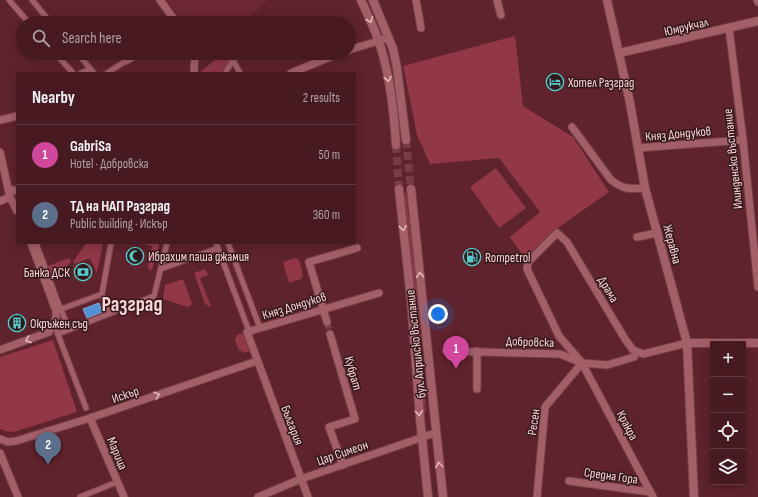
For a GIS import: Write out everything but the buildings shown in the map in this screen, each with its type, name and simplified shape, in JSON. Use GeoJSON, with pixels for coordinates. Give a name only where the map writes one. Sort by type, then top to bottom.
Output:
{"type":"FeatureCollection","features":[{"type":"Feature","properties":{"kind":"street"},"geometry":{"type":"LineString","coordinates":[[9,0],[23,16]]}},
{"type":"Feature","properties":{"kind":"street"},"geometry":{"type":"LineString","coordinates":[[32,0],[45,16]]}},
{"type":"Feature","properties":{"kind":"street"},"geometry":{"type":"LineString","coordinates":[[160,0],[172,16]]}},
{"type":"Feature","properties":{"kind":"street"},"geometry":{"type":"LineString","coordinates":[[361,0],[378,41],[388,77],[396,145]]}},
{"type":"Feature","properties":{"kind":"street"},"geometry":{"type":"LineString","coordinates":[[373,0],[393,49],[397,68],[406,140]]}},
{"type":"Feature","properties":{"kind":"street"},"geometry":{"type":"LineString","coordinates":[[416,0],[421,28]]}},
{"type":"Feature","properties":{"kind":"street"},"geometry":{"type":"LineString","coordinates":[[497,0],[501,15]]}},
{"type":"Feature","properties":{"kind":"street","name":"Жеравна"},"geometry":{"type":"LineString","coordinates":[[608,0],[630,103],[645,188],[687,343],[694,497]]}},
{"type":"Feature","properties":{"kind":"street","name":"Юмрукчал"},"geometry":{"type":"LineString","coordinates":[[619,53],[758,21]]}},
{"type":"Feature","properties":{"kind":"street","name":"Илинденско въстание"},"geometry":{"type":"LineString","coordinates":[[729,28],[743,140],[758,287]]}},
{"type":"Feature","properties":{"kind":"street"},"geometry":{"type":"LineString","coordinates":[[356,48],[388,38]]}},
{"type":"Feature","properties":{"kind":"street"},"geometry":{"type":"LineString","coordinates":[[61,60],[71,72]]}},
{"type":"Feature","properties":{"kind":"street"},"geometry":{"type":"LineString","coordinates":[[83,60],[93,72]]}},
{"type":"Feature","properties":{"kind":"street"},"geometry":{"type":"LineString","coordinates":[[194,72],[195,60]]}},
{"type":"Feature","properties":{"kind":"street"},"geometry":{"type":"LineString","coordinates":[[226,72],[233,60]]}},
{"type":"Feature","properties":{"kind":"street"},"geometry":{"type":"LineString","coordinates":[[233,60],[239,72]]}},
{"type":"Feature","properties":{"kind":"street"},"geometry":{"type":"LineString","coordinates":[[294,72],[323,60]]}},
{"type":"Feature","properties":{"kind":"street"},"geometry":{"type":"LineString","coordinates":[[109,72],[126,61]]}},
{"type":"Feature","properties":{"kind":"street"},"geometry":{"type":"LineString","coordinates":[[0,120],[16,116]]}},
{"type":"Feature","properties":{"kind":"street"},"geometry":{"type":"LineString","coordinates":[[572,127],[611,180],[619,187],[630,189],[645,188]]}},
{"type":"Feature","properties":{"kind":"street","name":"Княз Дондуков"},"geometry":{"type":"LineString","coordinates":[[638,148],[743,140]]}},
{"type":"Feature","properties":{"kind":"street"},"geometry":{"type":"LineString","coordinates":[[0,152],[10,197],[16,209]]}},
{"type":"Feature","properties":{"kind":"street"},"geometry":{"type":"LineString","coordinates":[[8,189],[16,192]]}},
{"type":"Feature","properties":{"kind":"street","name":"бул. Априлско въстание"},"geometry":{"type":"LineString","coordinates":[[399,189],[411,299],[428,497]]}},
{"type":"Feature","properties":{"kind":"street","name":"бул. Априлско въстание"},"geometry":{"type":"LineString","coordinates":[[411,189],[435,432],[443,497]]}},
{"type":"Feature","properties":{"kind":"street"},"geometry":{"type":"LineString","coordinates":[[0,201],[10,197]]}},
{"type":"Feature","properties":{"kind":"street","name":"Драма"},"geometry":{"type":"LineString","coordinates":[[557,233],[567,242],[625,339],[634,350],[643,354],[687,343]]}},
{"type":"Feature","properties":{"kind":"street","name":"Кракра"},"geometry":{"type":"LineString","coordinates":[[557,233],[528,262],[527,269],[559,336],[582,363],[652,495]]}},
{"type":"Feature","properties":{"kind":"street"},"geometry":{"type":"LineString","coordinates":[[637,237],[657,233]]}},
{"type":"Feature","properties":{"kind":"street"},"geometry":{"type":"LineString","coordinates":[[31,244],[58,310],[69,329]]}},
{"type":"Feature","properties":{"kind":"street"},"geometry":{"type":"LineString","coordinates":[[0,350],[49,332],[54,325],[58,310],[36,244]]}},
{"type":"Feature","properties":{"kind":"street"},"geometry":{"type":"LineString","coordinates":[[109,314],[102,294],[111,244]]}},
{"type":"Feature","properties":{"kind":"street"},"geometry":{"type":"LineString","coordinates":[[58,334],[154,296],[167,244]]}},
{"type":"Feature","properties":{"kind":"street"},"geometry":{"type":"LineString","coordinates":[[228,244],[260,328]]}},
{"type":"Feature","properties":{"kind":"street"},"geometry":{"type":"LineString","coordinates":[[160,269],[217,245],[249,331]]}},
{"type":"Feature","properties":{"kind":"street"},"geometry":{"type":"LineString","coordinates":[[327,322],[308,262],[356,248]]}},
{"type":"Feature","properties":{"kind":"street","name":"Княз Дондуков"},"geometry":{"type":"LineString","coordinates":[[257,361],[246,332],[379,293]]}},
{"type":"Feature","properties":{"kind":"street"},"geometry":{"type":"LineString","coordinates":[[58,310],[102,294]]}},
{"type":"Feature","properties":{"kind":"street"},"geometry":{"type":"LineString","coordinates":[[54,325],[86,408]]}},
{"type":"Feature","properties":{"kind":"street","name":"Кубрат"},"geometry":{"type":"LineString","coordinates":[[330,334],[355,419],[329,427],[343,465]]}},
{"type":"Feature","properties":{"kind":"street"},"geometry":{"type":"LineString","coordinates":[[687,343],[758,343]]}},
{"type":"Feature","properties":{"kind":"street","name":"Добровска"},"geometry":{"type":"LineString","coordinates":[[446,351],[560,354],[582,363],[607,365],[634,357]]}},
{"type":"Feature","properties":{"kind":"street"},"geometry":{"type":"LineString","coordinates":[[477,351],[477,389]]}},
{"type":"Feature","properties":{"kind":"street","name":"Искър"},"geometry":{"type":"LineString","coordinates":[[0,439],[8,442],[16,441],[90,418],[257,361]]}},
{"type":"Feature","properties":{"kind":"street","name":"България"},"geometry":{"type":"LineString","coordinates":[[257,361],[300,480],[308,497]]}},
{"type":"Feature","properties":{"kind":"street","name":"Ресен"},"geometry":{"type":"LineString","coordinates":[[537,497],[545,407],[582,363]]}},
{"type":"Feature","properties":{"kind":"street","name":"Марица"},"geometry":{"type":"LineString","coordinates":[[90,418],[124,497]]}},
{"type":"Feature","properties":{"kind":"street","name":"Цар Симеон"},"geometry":{"type":"LineString","coordinates":[[258,497],[300,480],[435,432]]}},
{"type":"Feature","properties":{"kind":"street"},"geometry":{"type":"LineString","coordinates":[[0,453],[18,497]]}},
{"type":"Feature","properties":{"kind":"street","name":"Средна Гора"},"geometry":{"type":"LineString","coordinates":[[569,481],[652,495]]}},
{"type":"Feature","properties":{"kind":"street"},"geometry":{"type":"LineString","coordinates":[[80,497],[117,482]]}},
{"type":"Feature","properties":{"kind":"shaded area"},"geometry":{"type":"Polygon","coordinates":[[[167,0],[268,0],[250,16],[179,16],[167,0]]]}},
{"type":"Feature","properties":{"kind":"shaded area"},"geometry":{"type":"Polygon","coordinates":[[[515,36],[523,106],[573,137],[609,192],[555,230],[525,258],[510,237],[540,212],[499,158],[430,164],[417,135],[403,66],[515,36]]]}},
{"type":"Feature","properties":{"kind":"shaded area"},"geometry":{"type":"Polygon","coordinates":[[[215,60],[231,60],[224,72],[200,72],[215,60]]]}},
{"type":"Feature","properties":{"kind":"shaded area"},"geometry":{"type":"Polygon","coordinates":[[[496,168],[526,208],[499,228],[470,187],[496,168]]]}},
{"type":"Feature","properties":{"kind":"shaded area"},"geometry":{"type":"Polygon","coordinates":[[[404,193],[406,193],[418,297],[426,413],[425,413],[404,193]]]}},
{"type":"Feature","properties":{"kind":"shaded area"},"geometry":{"type":"Polygon","coordinates":[[[85,244],[103,244],[97,273],[90,258],[74,264],[73,262],[85,244]]]}},
{"type":"Feature","properties":{"kind":"shaded area"},"geometry":{"type":"Polygon","coordinates":[[[144,244],[159,244],[158,258],[154,262],[152,270],[149,270],[148,265],[152,246],[144,244]]]}},
{"type":"Feature","properties":{"kind":"shaded area"},"geometry":{"type":"Polygon","coordinates":[[[69,258],[71,262],[61,272],[49,277],[45,267],[69,258]]]}},
{"type":"Feature","properties":{"kind":"shaded area"},"geometry":{"type":"Polygon","coordinates":[[[295,258],[299,260],[303,276],[301,279],[289,283],[283,262],[295,258]]]}},
{"type":"Feature","properties":{"kind":"shaded area"},"geometry":{"type":"Polygon","coordinates":[[[205,269],[208,275],[200,278],[211,307],[205,304],[194,273],[205,269]]]}},
{"type":"Feature","properties":{"kind":"shaded area"},"geometry":{"type":"Polygon","coordinates":[[[183,279],[192,304],[188,307],[163,299],[165,285],[183,279]]]}},
{"type":"Feature","properties":{"kind":"shaded area"},"geometry":{"type":"Polygon","coordinates":[[[243,333],[250,351],[245,353],[239,350],[235,341],[237,335],[243,333]]]}},
{"type":"Feature","properties":{"kind":"shaded area"},"geometry":{"type":"Polygon","coordinates":[[[53,340],[77,412],[14,432],[0,429],[0,357],[53,340]]]}},
{"type":"Feature","properties":{"kind":"water"},"geometry":{"type":"Polygon","coordinates":[[[99,303],[102,312],[87,318],[83,309],[99,303]]]}},
{"type":"Feature","properties":{"kind":"tunnel"},"geometry":{"type":"LineString","coordinates":[[406,140],[411,189]]}},
{"type":"Feature","properties":{"kind":"tunnel"},"geometry":{"type":"LineString","coordinates":[[396,145],[399,189]]}},
{"type":"Feature","properties":{"kind":"tunnel"},"geometry":{"type":"LineString","coordinates":[[327,322],[330,334]]}},
{"type":"Feature","properties":{"kind":"place","name":"Хотел Разград"},"geometry":{"type":"Point","coordinates":[555,82]}},
{"type":"Feature","properties":{"kind":"place","name":"Ибрахим паша джамия"},"geometry":{"type":"Point","coordinates":[135,256]}},
{"type":"Feature","properties":{"kind":"place","name":"Rompetrol"},"geometry":{"type":"Point","coordinates":[472,257]}},
{"type":"Feature","properties":{"kind":"place","name":"Банка ДСК"},"geometry":{"type":"Point","coordinates":[83,272]}},
{"type":"Feature","properties":{"kind":"place","name":"Окръжен съд"},"geometry":{"type":"Point","coordinates":[17,323]}},
{"type":"Feature","properties":{"kind":"place","name":"GabriSa"},"geometry":{"type":"Point","coordinates":[456,369]}},
{"type":"Feature","properties":{"kind":"place","name":"ТД на НАП Разград"},"geometry":{"type":"Point","coordinates":[48,465]}},
{"type":"Feature","properties":{"kind":"district","name":"Разград"},"geometry":{"type":"Point","coordinates":[132,304]}}]}
